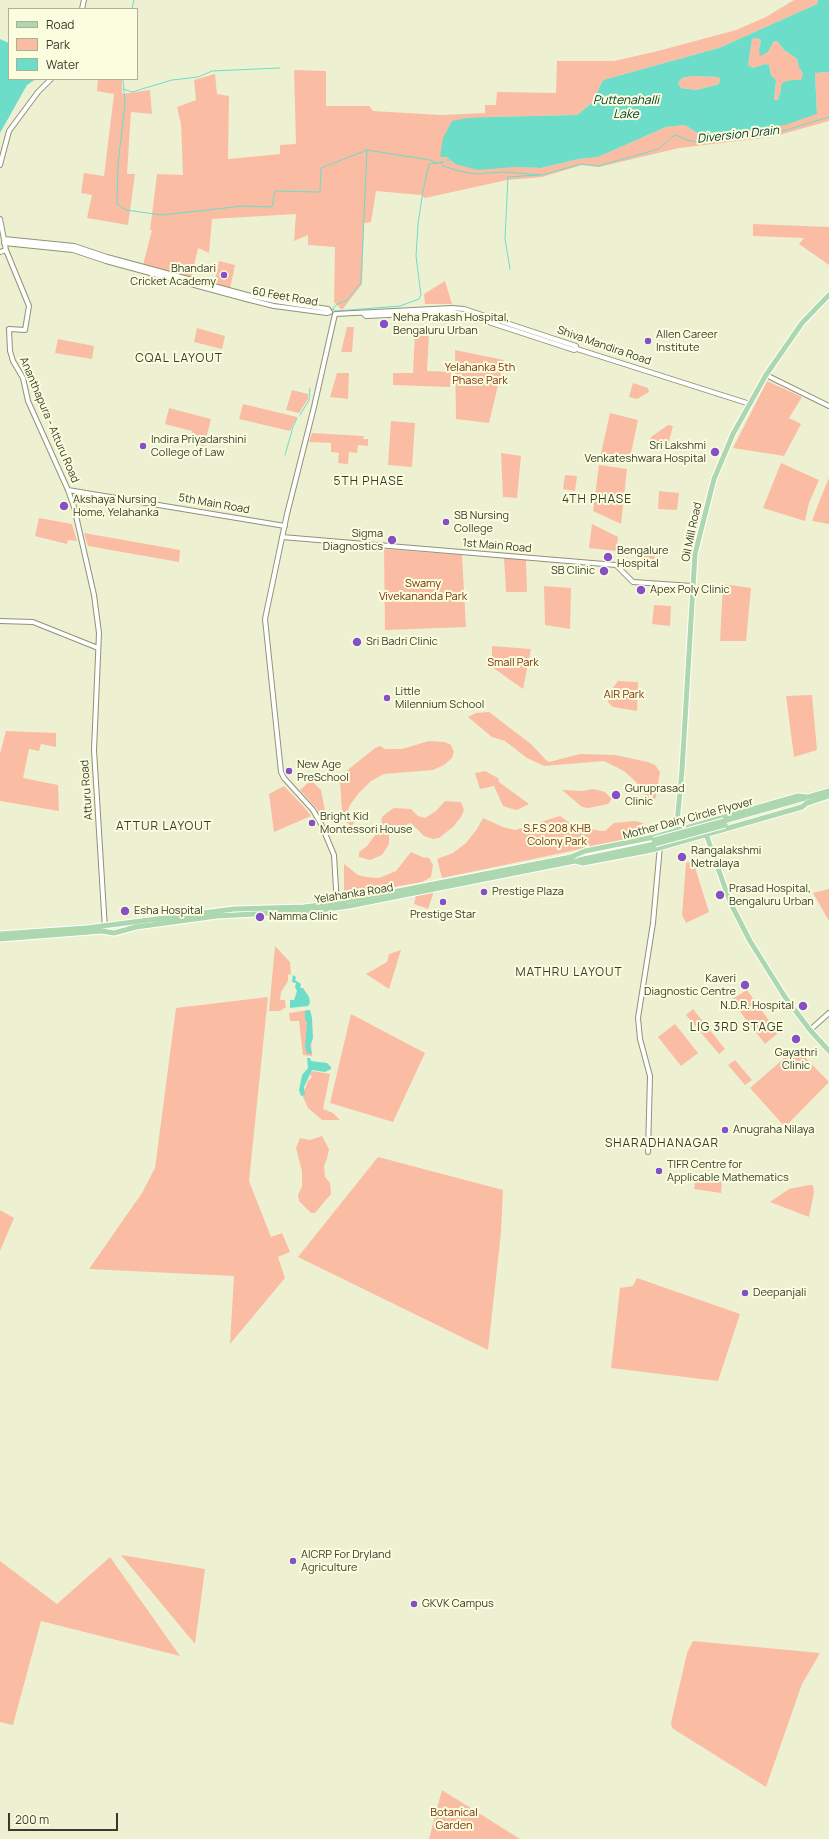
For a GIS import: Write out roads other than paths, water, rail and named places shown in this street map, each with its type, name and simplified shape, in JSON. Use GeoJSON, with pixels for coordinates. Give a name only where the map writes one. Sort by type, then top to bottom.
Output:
{"type":"FeatureCollection","features":[{"type":"Feature","properties":{"kind":"main road","name":"Oil Mill Road"},"geometry":{"type":"LineString","coordinates":[[675,831],[682,770],[695,554],[714,479],[733,434],[766,374],[802,323],[829,295]]}},
{"type":"Feature","properties":{"kind":"main road"},"geometry":{"type":"LineString","coordinates":[[654,840],[702,822],[798,796],[808,797],[829,791]]}},
{"type":"Feature","properties":{"kind":"main road"},"geometry":{"type":"LineString","coordinates":[[807,803],[829,796]]}},
{"type":"Feature","properties":{"kind":"main road","name":"Mother Dairy Circle Flyover"},"geometry":{"type":"LineString","coordinates":[[725,823],[808,797]]}},
{"type":"Feature","properties":{"kind":"main road","name":"Yelahanka Road"},"geometry":{"type":"LineString","coordinates":[[0,939],[105,931],[114,933],[136,927],[234,914],[312,911],[573,859],[583,862],[660,847],[802,807],[807,803]]}},
{"type":"Feature","properties":{"kind":"main road","name":"Mother Dairy Circle Flyover"},"geometry":{"type":"LineString","coordinates":[[573,859],[807,803]]}},
{"type":"Feature","properties":{"kind":"main road"},"geometry":{"type":"LineString","coordinates":[[702,822],[723,883],[740,924],[784,997],[829,1051]]}},
{"type":"Feature","properties":{"kind":"main road"},"geometry":{"type":"LineString","coordinates":[[675,831],[678,842]]}},
{"type":"Feature","properties":{"kind":"main road","name":"Yelahanka Road"},"geometry":{"type":"LineString","coordinates":[[0,934],[87,928],[222,910],[337,905]]}},
{"type":"Feature","properties":{"kind":"street"},"geometry":{"type":"LineString","coordinates":[[0,165],[9,131],[38,92],[50,80]]}},
{"type":"Feature","properties":{"kind":"street","name":"Ananthapura - Atturu Road"},"geometry":{"type":"LineString","coordinates":[[0,219],[4,245],[29,306],[25,330],[8,329],[10,351],[13,361],[23,378],[28,401],[68,490],[74,507],[94,595],[99,633],[98,648]]}},
{"type":"Feature","properties":{"kind":"street"},"geometry":{"type":"LineString","coordinates":[[0,252],[4,245]]}},
{"type":"Feature","properties":{"kind":"street","name":"60 Feet Road"},"geometry":{"type":"LineString","coordinates":[[4,245],[74,246],[129,263],[247,295],[328,309],[330,312],[327,313],[274,306],[106,261],[73,250],[4,245]]}},
{"type":"Feature","properties":{"kind":"street","name":"Shiva Mandira Road"},"geometry":{"type":"LineString","coordinates":[[364,314],[366,312],[452,308],[464,309],[576,346],[577,349],[750,404]]}},
{"type":"Feature","properties":{"kind":"street"},"geometry":{"type":"LineString","coordinates":[[337,905],[334,855],[321,824],[313,810],[284,778],[281,772],[265,619],[284,526],[314,407],[335,314],[364,314],[366,316],[452,312],[464,314],[574,350],[577,349]]}},
{"type":"Feature","properties":{"kind":"street"},"geometry":{"type":"LineString","coordinates":[[766,374],[829,406]]}},
{"type":"Feature","properties":{"kind":"street","name":"5th Main Road"},"geometry":{"type":"LineString","coordinates":[[68,490],[284,526]]}},
{"type":"Feature","properties":{"kind":"street","name":"1st Main Road"},"geometry":{"type":"LineString","coordinates":[[282,537],[616,565],[633,582],[692,586]]}},
{"type":"Feature","properties":{"kind":"street"},"geometry":{"type":"LineString","coordinates":[[0,621],[33,622],[98,648]]}},
{"type":"Feature","properties":{"kind":"street","name":"Atturu Road"},"geometry":{"type":"LineString","coordinates":[[98,648],[93,743],[105,931]]}},
{"type":"Feature","properties":{"kind":"street"},"geometry":{"type":"LineString","coordinates":[[648,1152],[650,1076],[640,1040],[638,1018],[653,923],[660,847],[654,840]]}},
{"type":"Feature","properties":{"kind":"street"},"geometry":{"type":"LineString","coordinates":[[810,1030],[829,1013]]}},
{"type":"Feature","properties":{"kind":"water","name":"Puttenahalli Lake"},"geometry":{"type":"Polygon","coordinates":[[[818,0],[829,0],[829,72],[815,73],[817,114],[785,125],[746,130],[699,134],[685,125],[666,127],[598,157],[579,159],[541,168],[514,167],[478,170],[455,164],[447,157],[440,157],[443,138],[452,121],[467,118],[577,115],[592,103],[603,80],[719,48],[817,4],[818,0]],[[756,38],[752,39],[748,65],[753,68],[765,64],[769,65],[771,75],[776,80],[774,100],[778,100],[783,82],[801,80],[803,74],[797,59],[784,50],[778,42],[774,41],[768,52],[760,56],[759,50],[761,40],[756,38]],[[693,76],[682,78],[678,83],[681,88],[697,90],[719,84],[720,79],[718,77],[693,76]]]}},
{"type":"Feature","properties":{"kind":"water"},"geometry":{"type":"Polygon","coordinates":[[[0,39],[8,43],[8,80],[34,80],[27,85],[0,133],[0,39]]]}},
{"type":"Feature","properties":{"kind":"water"},"geometry":{"type":"Polygon","coordinates":[[[293,975],[296,977],[295,980],[301,984],[300,988],[303,988],[309,997],[310,1003],[308,1006],[290,1008],[290,1000],[294,1000],[297,991],[295,987],[296,983],[292,982],[293,975]]]}},
{"type":"Feature","properties":{"kind":"water"},"geometry":{"type":"Polygon","coordinates":[[[310,1010],[313,1038],[310,1046],[312,1054],[307,1053],[305,1047],[307,1022],[305,1020],[305,1011],[310,1010]]]}},
{"type":"Feature","properties":{"kind":"water"},"geometry":{"type":"Polygon","coordinates":[[[307,1058],[310,1058],[311,1061],[327,1063],[331,1069],[325,1072],[312,1070],[304,1087],[305,1095],[301,1096],[299,1090],[302,1075],[308,1068],[307,1058]]]}},
{"type":"Feature","properties":{"kind":"waterway"},"geometry":{"type":"LineString","coordinates":[[132,8],[134,0]]}},
{"type":"Feature","properties":{"kind":"waterway"},"geometry":{"type":"LineString","coordinates":[[123,89],[132,92],[172,80],[198,77],[212,71],[280,68]]}},
{"type":"Feature","properties":{"kind":"waterway"},"geometry":{"type":"LineString","coordinates":[[123,80],[125,104],[118,164],[117,204],[126,210],[162,215],[243,206],[272,207],[275,191],[320,192],[321,168],[367,150],[430,160],[437,163]]}},
{"type":"Feature","properties":{"kind":"waterway","name":"Diversion Drain"},"geometry":{"type":"LineString","coordinates":[[441,162],[443,166],[474,174],[505,172],[542,175],[581,164],[598,166],[645,153],[660,148],[676,135],[690,141],[698,142],[772,131],[783,131],[829,117]]}},
{"type":"Feature","properties":{"kind":"waterway"},"geometry":{"type":"LineString","coordinates":[[331,311],[337,304],[346,301],[361,283],[367,150]]}},
{"type":"Feature","properties":{"kind":"waterway"},"geometry":{"type":"LineString","coordinates":[[333,309],[336,311],[400,306],[419,299],[421,295],[416,256],[418,224],[423,191],[429,164],[444,162]]}},
{"type":"Feature","properties":{"kind":"waterway"},"geometry":{"type":"LineString","coordinates":[[510,269],[505,239],[508,177],[538,175]]}},
{"type":"Feature","properties":{"kind":"waterway"},"geometry":{"type":"LineString","coordinates":[[300,415],[309,400],[310,388]]}},
{"type":"Feature","properties":{"kind":"waterway"},"geometry":{"type":"LineString","coordinates":[[285,455],[297,418]]}},
{"type":"Feature","properties":{"kind":"place","name":"Bhandari Cricket Academy"},"geometry":{"type":"Point","coordinates":[224,275]}},
{"type":"Feature","properties":{"kind":"place","name":"Neha Prakash Hospital, Bengaluru Urban"},"geometry":{"type":"Point","coordinates":[384,324]}},
{"type":"Feature","properties":{"kind":"place","name":"Allen Career Institute"},"geometry":{"type":"Point","coordinates":[648,341]}},
{"type":"Feature","properties":{"kind":"place","name":"Indira Priyadarshini College of Law"},"geometry":{"type":"Point","coordinates":[143,446]}},
{"type":"Feature","properties":{"kind":"place","name":"Sri Lakshmi Venkateshwara Hospital"},"geometry":{"type":"Point","coordinates":[715,452]}},
{"type":"Feature","properties":{"kind":"place","name":"Akshaya Nursing Home, Yelahanka"},"geometry":{"type":"Point","coordinates":[64,506]}},
{"type":"Feature","properties":{"kind":"place","name":"SB Nursing College"},"geometry":{"type":"Point","coordinates":[446,522]}},
{"type":"Feature","properties":{"kind":"place","name":"Sigma Diagnostics"},"geometry":{"type":"Point","coordinates":[392,540]}},
{"type":"Feature","properties":{"kind":"place","name":"Bengalure Hospital"},"geometry":{"type":"Point","coordinates":[608,557]}},
{"type":"Feature","properties":{"kind":"place","name":"SB Clinic"},"geometry":{"type":"Point","coordinates":[604,571]}},
{"type":"Feature","properties":{"kind":"place","name":"Apex Poly Clinic"},"geometry":{"type":"Point","coordinates":[641,590]}},
{"type":"Feature","properties":{"kind":"place","name":"Sri Badri Clinic"},"geometry":{"type":"Point","coordinates":[357,642]}},
{"type":"Feature","properties":{"kind":"place","name":"Little Milennium School"},"geometry":{"type":"Point","coordinates":[387,698]}},
{"type":"Feature","properties":{"kind":"place","name":"New Age PreSchool"},"geometry":{"type":"Point","coordinates":[289,771]}},
{"type":"Feature","properties":{"kind":"place","name":"Guruprasad Clinic"},"geometry":{"type":"Point","coordinates":[616,795]}},
{"type":"Feature","properties":{"kind":"place","name":"Bright Kid Montessori House"},"geometry":{"type":"Point","coordinates":[312,823]}},
{"type":"Feature","properties":{"kind":"place","name":"Rangalakshmi Netralaya"},"geometry":{"type":"Point","coordinates":[682,857]}},
{"type":"Feature","properties":{"kind":"place","name":"Prestige Plaza"},"geometry":{"type":"Point","coordinates":[484,892]}},
{"type":"Feature","properties":{"kind":"place","name":"Prasad Hospital, Bengaluru Urban"},"geometry":{"type":"Point","coordinates":[720,895]}},
{"type":"Feature","properties":{"kind":"place","name":"Prestige Star"},"geometry":{"type":"Point","coordinates":[443,902]}},
{"type":"Feature","properties":{"kind":"place","name":"Esha Hospital"},"geometry":{"type":"Point","coordinates":[125,911]}},
{"type":"Feature","properties":{"kind":"place","name":"Namma Clinic"},"geometry":{"type":"Point","coordinates":[260,917]}},
{"type":"Feature","properties":{"kind":"place","name":"Kaveri Diagnostic Centre"},"geometry":{"type":"Point","coordinates":[745,985]}},
{"type":"Feature","properties":{"kind":"place","name":"N.D.R. Hospital"},"geometry":{"type":"Point","coordinates":[803,1006]}},
{"type":"Feature","properties":{"kind":"place","name":"Gayathri Clinic"},"geometry":{"type":"Point","coordinates":[796,1039]}},
{"type":"Feature","properties":{"kind":"place","name":"Anugraha Nilaya"},"geometry":{"type":"Point","coordinates":[725,1130]}},
{"type":"Feature","properties":{"kind":"place","name":"TIFR Centre for Applicable Mathematics"},"geometry":{"type":"Point","coordinates":[659,1171]}},
{"type":"Feature","properties":{"kind":"place","name":"Deepanjali"},"geometry":{"type":"Point","coordinates":[745,1293]}},
{"type":"Feature","properties":{"kind":"place","name":"AICRP For Dryland Agriculture"},"geometry":{"type":"Point","coordinates":[293,1561]}},
{"type":"Feature","properties":{"kind":"place","name":"GKVK Campus"},"geometry":{"type":"Point","coordinates":[414,1604]}},
{"type":"Feature","properties":{"kind":"district","name":"CQAL LAYOUT"},"geometry":{"type":"Point","coordinates":[179,359]}},
{"type":"Feature","properties":{"kind":"district","name":"5TH PHASE"},"geometry":{"type":"Point","coordinates":[369,482]}},
{"type":"Feature","properties":{"kind":"district","name":"4TH PHASE"},"geometry":{"type":"Point","coordinates":[597,500]}},
{"type":"Feature","properties":{"kind":"district","name":"ATTUR LAYOUT"},"geometry":{"type":"Point","coordinates":[164,827]}},
{"type":"Feature","properties":{"kind":"district","name":"MATHRU LAYOUT"},"geometry":{"type":"Point","coordinates":[569,973]}},
{"type":"Feature","properties":{"kind":"district","name":"LIG 3RD STAGE"},"geometry":{"type":"Point","coordinates":[737,1028]}},
{"type":"Feature","properties":{"kind":"district","name":"SHARADHANAGAR"},"geometry":{"type":"Point","coordinates":[662,1144]}},
{"type":"Feature","properties":{"kind":"park label","name":"Yelahanka 5th Phase Park"},"geometry":{"type":"Point","coordinates":[480,374]}},
{"type":"Feature","properties":{"kind":"park label","name":"Swamy Vivekananda Park"},"geometry":{"type":"Point","coordinates":[423,590]}},
{"type":"Feature","properties":{"kind":"park label","name":"Small Park"},"geometry":{"type":"Point","coordinates":[513,663]}},
{"type":"Feature","properties":{"kind":"park label","name":"AIR Park"},"geometry":{"type":"Point","coordinates":[624,695]}},
{"type":"Feature","properties":{"kind":"park label","name":"S.F.S 208 KHB Colony Park"},"geometry":{"type":"Point","coordinates":[557,835]}},
{"type":"Feature","properties":{"kind":"park label","name":"Botanical Garden"},"geometry":{"type":"Point","coordinates":[454,1819]}}]}
